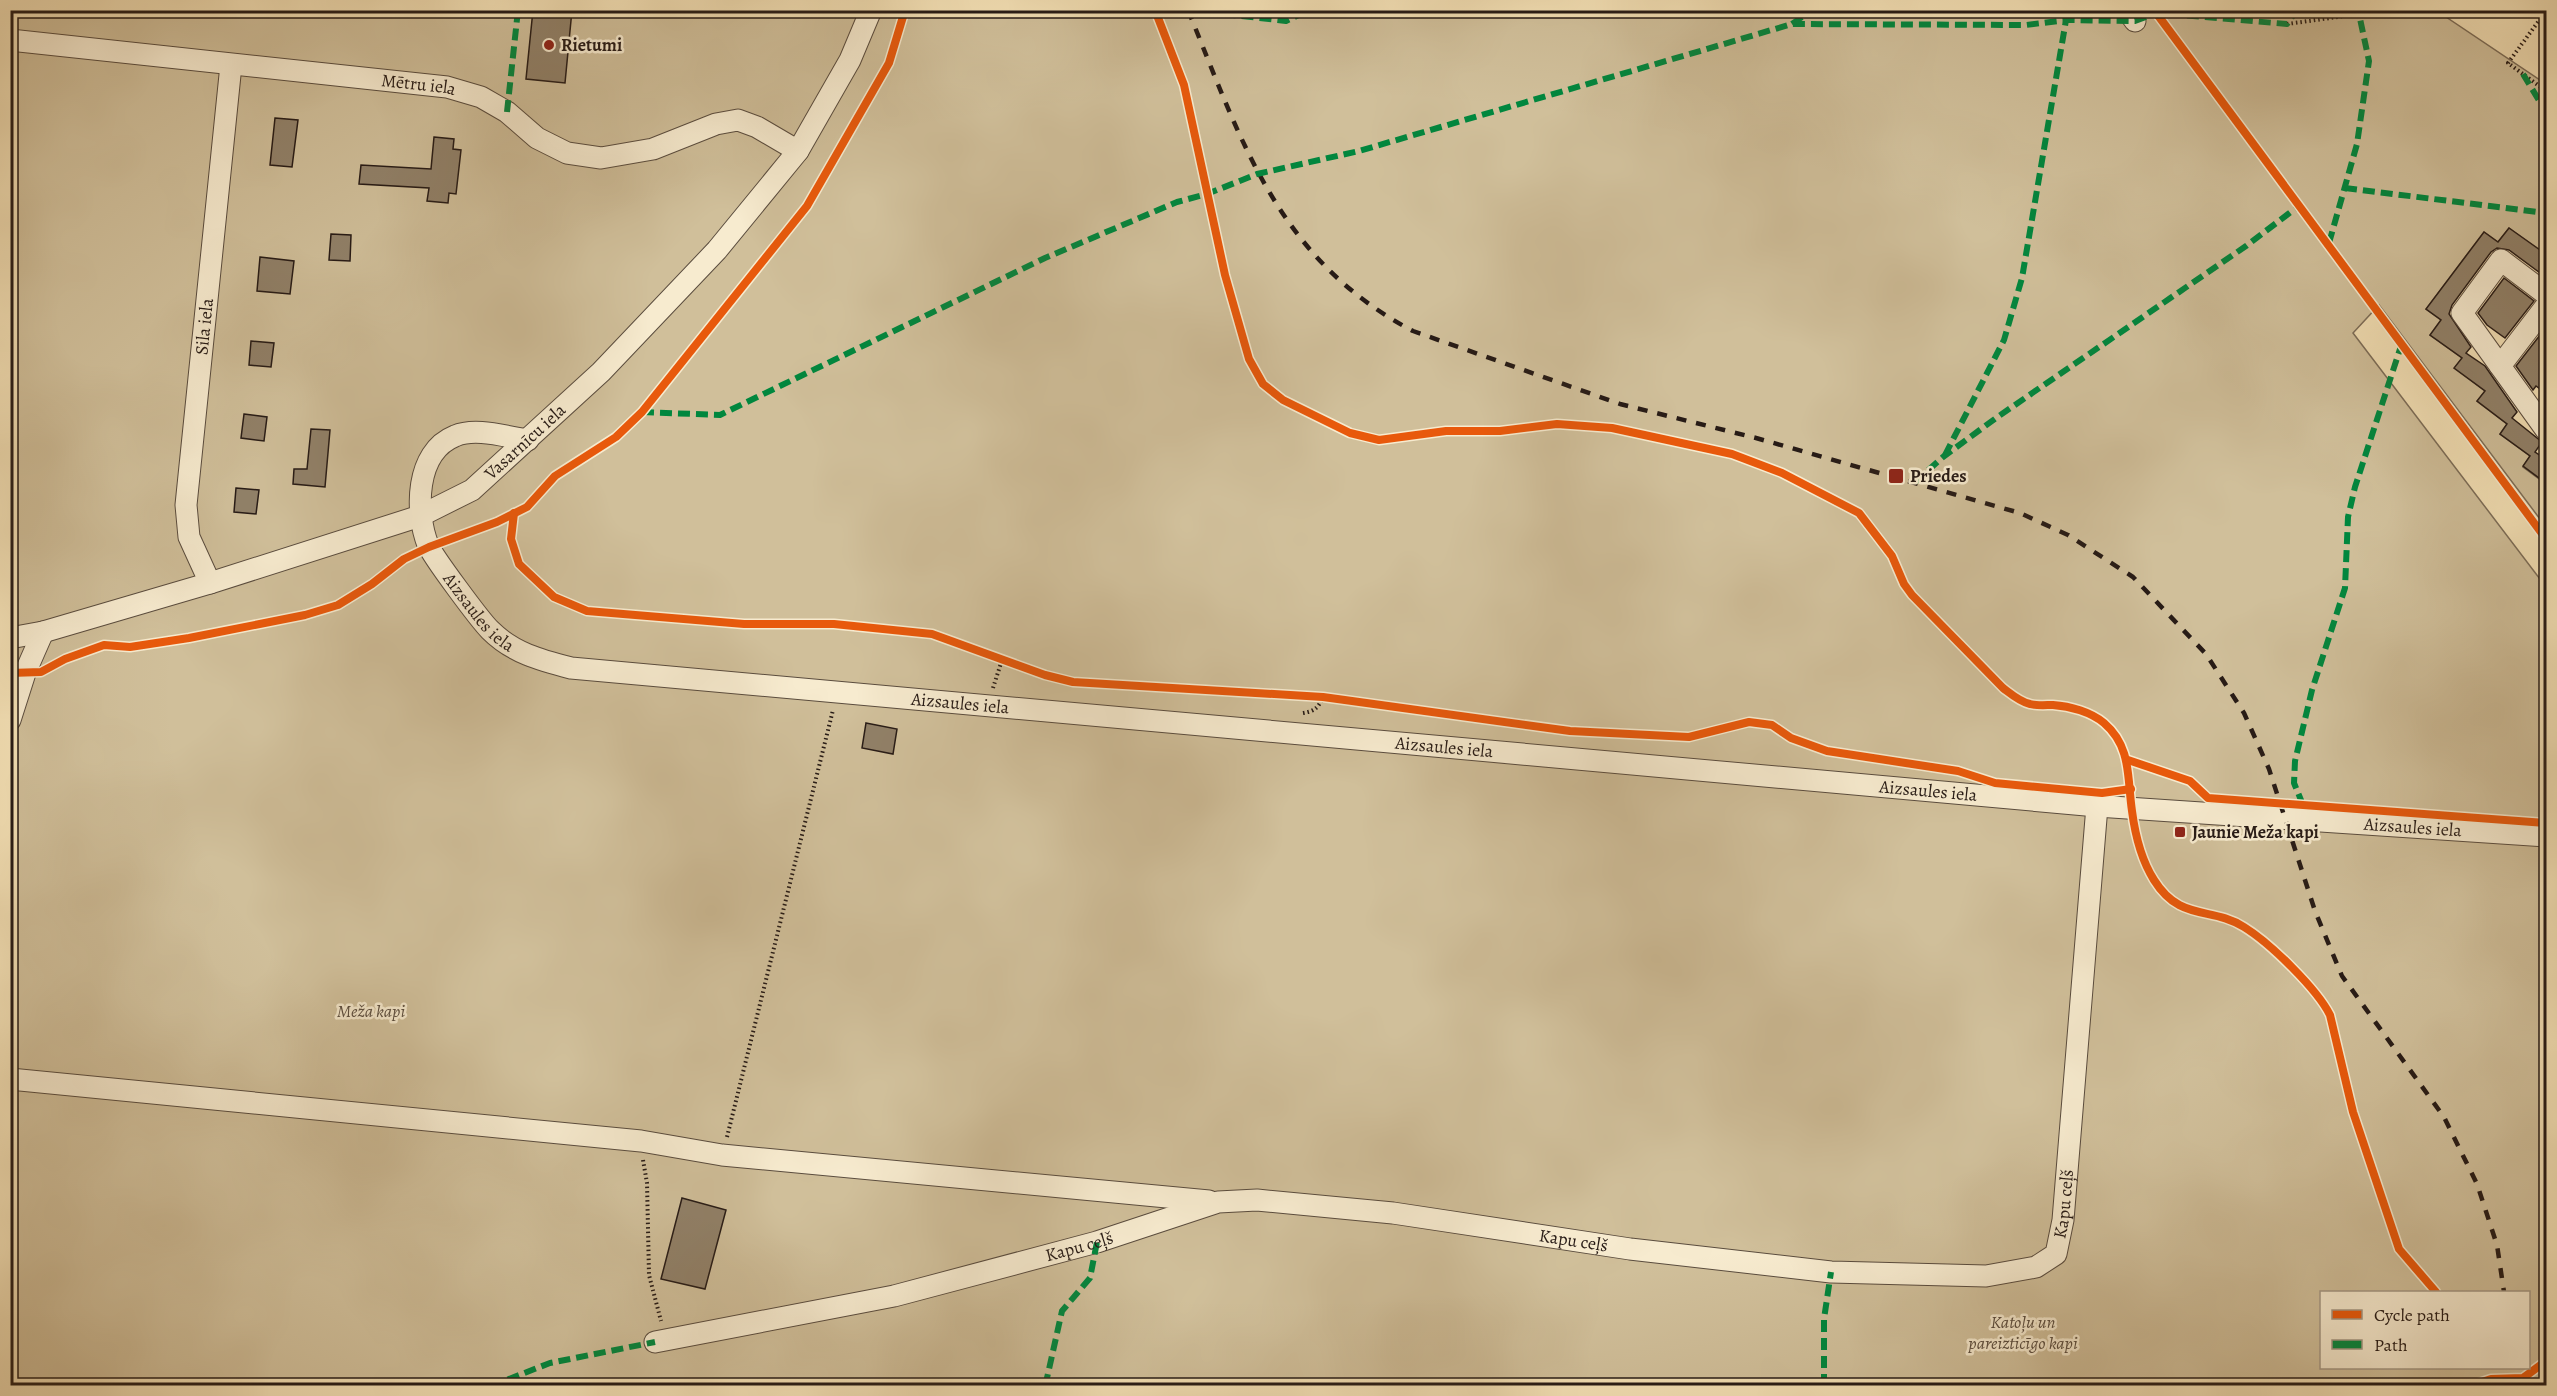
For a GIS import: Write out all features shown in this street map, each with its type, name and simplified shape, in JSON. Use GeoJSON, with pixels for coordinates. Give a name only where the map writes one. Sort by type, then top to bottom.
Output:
{"type":"FeatureCollection","features":[{"type":"Feature","properties":{"kind":"street","name":"Vasarnīcu iela"},"geometry":{"type":"LineString","coordinates":[[10,638],[43,632],[210,583],[420,516],[473,490],[601,372],[717,250],[798,151],[850,60],[871,10]]}},
{"type":"Feature","properties":{"kind":"street","name":"Mētru iela"},"geometry":{"type":"LineString","coordinates":[[10,40],[447,87],[481,97],[507,112],[537,138],[567,153],[601,158],[653,149],[716,124],[738,120],[757,127],[798,151]]}},
{"type":"Feature","properties":{"kind":"street","name":"Sila iela"},"geometry":{"type":"LineString","coordinates":[[210,583],[189,537],[186,506],[231,65]]}},
{"type":"Feature","properties":{"kind":"street"},"geometry":{"type":"LineString","coordinates":[[2543,418],[2500,366],[2462,313],[2501,260],[2547,294]]}},
{"type":"Feature","properties":{"kind":"street"},"geometry":{"type":"LineString","coordinates":[[2500,366],[2547,306]]}},
{"type":"Feature","properties":{"kind":"street"},"geometry":{"type":"LineString","coordinates":[[420,516],[425,472],[431,457],[441,445],[456,435],[475,434],[528,440]]}},
{"type":"Feature","properties":{"kind":"street","name":"Aizsaules iela"},"geometry":{"type":"LineString","coordinates":[[420,516],[429,547],[490,630],[525,656],[571,668],[2097,806],[2547,836]]}},
{"type":"Feature","properties":{"kind":"street"},"geometry":{"type":"LineString","coordinates":[[10,720],[25,673],[43,632]]}},
{"type":"Feature","properties":{"kind":"street","name":"Kapu ceļš"},"geometry":{"type":"LineString","coordinates":[[660,1341],[894,1296],[1097,1242],[1218,1202],[1257,1200],[1392,1213],[1630,1249],[1831,1272],[1986,1276],[2037,1267],[2056,1254],[2063,1220],[2097,806]]}},
{"type":"Feature","properties":{"kind":"street"},"geometry":{"type":"LineString","coordinates":[[10,1079],[640,1141],[722,1155],[1218,1202]]}},
{"type":"Feature","properties":{"kind":"path"},"geometry":{"type":"LineString","coordinates":[[2287,24],[2388,10]]}},
{"type":"Feature","properties":{"kind":"path"},"geometry":{"type":"LineString","coordinates":[[2547,11],[2508,63],[2547,92]]}},
{"type":"Feature","properties":{"kind":"path"},"geometry":{"type":"LineString","coordinates":[[992,656],[1013,664]]}},
{"type":"Feature","properties":{"kind":"path"},"geometry":{"type":"LineString","coordinates":[[987,705],[1002,660]]}},
{"type":"Feature","properties":{"kind":"path"},"geometry":{"type":"LineString","coordinates":[[722,1155],[837,692]]}},
{"type":"Feature","properties":{"kind":"path"},"geometry":{"type":"LineString","coordinates":[[1312,696],[1334,698]]}},
{"type":"Feature","properties":{"kind":"path"},"geometry":{"type":"LineString","coordinates":[[640,1141],[647,1184],[649,1275],[660,1341]]}},
{"type":"Feature","properties":{"kind":"green space"},"geometry":{"type":"Polygon","coordinates":[[[10,11],[2437,11],[2546,84],[2546,255],[2509,228],[2498,242],[2484,232],[2426,309],[2441,320],[2430,335],[2462,358],[2455,368],[2485,391],[2477,401],[2507,424],[2500,434],[2530,456],[2523,467],[2546,484],[2546,527],[2379,305],[2353,333],[2546,587],[2546,1385],[11,1385],[10,11]]]}},
{"type":"Feature","properties":{"kind":"building","name":"Rietumi"},"geometry":{"type":"Polygon","coordinates":[[[533,10],[572,10],[565,83],[526,79],[533,10]]]}},
{"type":"Feature","properties":{"kind":"building"},"geometry":{"type":"Polygon","coordinates":[[[275,118],[298,120],[292,167],[270,165],[275,118]]]}},
{"type":"Feature","properties":{"kind":"building"},"geometry":{"type":"Polygon","coordinates":[[[434,137],[454,139],[453,149],[461,150],[456,194],[449,193],[448,203],[427,201],[429,188],[359,184],[361,165],[431,169],[434,137]]]}},
{"type":"Feature","properties":{"kind":"building"},"geometry":{"type":"Polygon","coordinates":[[[2509,228],[2547,255],[2547,278],[2509,250],[2497,248],[2491,252],[2452,305],[2449,314],[2471,347],[2466,353],[2485,366],[2517,412],[2512,418],[2542,442],[2535,452],[2547,460],[2547,484],[2523,466],[2530,456],[2500,434],[2507,424],[2477,401],[2485,391],[2454,368],[2462,358],[2430,335],[2441,320],[2426,309],[2484,232],[2498,242],[2509,228]]]}},
{"type":"Feature","properties":{"kind":"building"},"geometry":{"type":"Polygon","coordinates":[[[331,234],[351,235],[350,261],[329,260],[331,234]]]}},
{"type":"Feature","properties":{"kind":"building"},"geometry":{"type":"Polygon","coordinates":[[[260,257],[294,261],[290,294],[257,291],[260,257]]]}},
{"type":"Feature","properties":{"kind":"building"},"geometry":{"type":"Polygon","coordinates":[[[2504,278],[2534,301],[2505,338],[2487,325],[2478,313],[2504,278]]]}},
{"type":"Feature","properties":{"kind":"building"},"geometry":{"type":"Polygon","coordinates":[[[2547,326],[2547,394],[2536,386],[2533,390],[2516,366],[2547,326]]]}},
{"type":"Feature","properties":{"kind":"building"},"geometry":{"type":"Polygon","coordinates":[[[251,341],[274,343],[271,367],[249,365],[251,341]]]}},
{"type":"Feature","properties":{"kind":"building"},"geometry":{"type":"Polygon","coordinates":[[[244,414],[267,417],[264,441],[241,438],[244,414]]]}},
{"type":"Feature","properties":{"kind":"building"},"geometry":{"type":"Polygon","coordinates":[[[311,429],[330,430],[325,487],[293,484],[294,469],[307,469],[311,429]]]}},
{"type":"Feature","properties":{"kind":"building"},"geometry":{"type":"Polygon","coordinates":[[[236,488],[259,490],[256,514],[234,512],[236,488]]]}},
{"type":"Feature","properties":{"kind":"building"},"geometry":{"type":"Polygon","coordinates":[[[866,723],[897,729],[893,754],[862,748],[866,723]]]}},
{"type":"Feature","properties":{"kind":"building"},"geometry":{"type":"Polygon","coordinates":[[[682,1198],[726,1210],[705,1289],[661,1279],[682,1198]]]}},
{"type":"Feature","properties":{"kind":"railway"},"geometry":{"type":"LineString","coordinates":[[1188,10],[1247,151],[1270,193],[1297,233],[1328,269],[1367,302],[1413,331],[1620,404],[1756,438],[2020,513],[2068,535],[2133,577],[2206,654],[2244,713],[2269,769],[2315,911],[2342,976],[2444,1117],[2477,1184],[2497,1245],[2504,1291]]}},
{"type":"Feature","properties":{"kind":"railway"},"geometry":{"type":"LineString","coordinates":[[2506,1386],[2507,1369]]}},
{"type":"Feature","properties":{"kind":"marked path"},"geometry":{"type":"LineString","coordinates":[[507,112],[518,10]]}},
{"type":"Feature","properties":{"kind":"marked path"},"geometry":{"type":"LineString","coordinates":[[1188,10],[1286,21],[1309,10]]}},
{"type":"Feature","properties":{"kind":"marked path"},"geometry":{"type":"LineString","coordinates":[[1792,24],[1812,10]]}},
{"type":"Feature","properties":{"kind":"marked path"},"geometry":{"type":"LineString","coordinates":[[1945,455],[2004,340],[2022,278],[2066,20],[2075,10]]}},
{"type":"Feature","properties":{"kind":"marked path"},"geometry":{"type":"LineString","coordinates":[[642,412],[720,415],[1045,258],[1177,202],[1207,194],[1257,174],[1359,151],[1792,24],[2026,25],[2066,20],[2135,21],[2156,13],[2287,24],[2297,10]]}},
{"type":"Feature","properties":{"kind":"marked path"},"geometry":{"type":"LineString","coordinates":[[2329,243],[2357,144],[2369,61],[2359,14],[2362,10]]}},
{"type":"Feature","properties":{"kind":"marked path"},"geometry":{"type":"LineString","coordinates":[[2523,74],[2546,112]]}},
{"type":"Feature","properties":{"kind":"marked path"},"geometry":{"type":"LineString","coordinates":[[2345,188],[2546,213]]}},
{"type":"Feature","properties":{"kind":"marked path"},"geometry":{"type":"LineString","coordinates":[[1915,482],[1943,457],[1996,418],[2246,246],[2300,205]]}},
{"type":"Feature","properties":{"kind":"marked path"},"geometry":{"type":"LineString","coordinates":[[2303,805],[2294,783],[2295,761],[2312,690],[2345,588],[2348,517],[2355,487],[2402,343]]}},
{"type":"Feature","properties":{"kind":"marked path"},"geometry":{"type":"LineString","coordinates":[[1048,1386],[1047,1378],[1062,1311],[1090,1278],[1097,1242]]}},
{"type":"Feature","properties":{"kind":"marked path"},"geometry":{"type":"LineString","coordinates":[[1824,1386],[1824,1319],[1831,1272]]}},
{"type":"Feature","properties":{"kind":"marked path"},"geometry":{"type":"LineString","coordinates":[[491,1386],[550,1363],[655,1342]]}},
{"type":"Feature","properties":{"kind":"cycle path"},"geometry":{"type":"LineString","coordinates":[[10,673],[41,672],[65,659],[104,645],[130,647],[189,638],[305,615],[338,605],[372,584],[404,559],[429,547],[497,522],[527,507],[555,476],[616,437],[642,412],[807,206],[889,63],[905,10]]}},
{"type":"Feature","properties":{"kind":"cycle path"},"geometry":{"type":"LineString","coordinates":[[1155,10],[1184,85],[1225,275],[1249,359],[1263,384],[1283,400],[1350,433],[1379,440],[1446,431],[1500,431],[1557,424],[1612,428],[1732,454],[1782,473],[1859,513],[1892,556],[1904,584],[1912,595],[2003,688],[2026,703],[2080,710],[2099,719],[2113,732],[2127,764],[2133,820],[2140,847],[2150,873],[2164,893],[2185,908],[2232,921],[2255,934],[2292,967],[2324,1004],[2330,1015],[2353,1112],[2399,1249],[2435,1291]]}},
{"type":"Feature","properties":{"kind":"cycle path"},"geometry":{"type":"LineString","coordinates":[[2154,10],[2546,539]]}},
{"type":"Feature","properties":{"kind":"cycle path"},"geometry":{"type":"LineString","coordinates":[[514,513],[511,539],[519,564],[554,597],[587,611],[744,624],[834,624],[932,634],[1045,675],[1073,682],[1323,697],[1570,731],[1689,737],[1749,722],[1772,725],[1791,738],[1827,751],[1958,771],[1995,783],[2102,793],[2131,789]]}},
{"type":"Feature","properties":{"kind":"cycle path"},"geometry":{"type":"LineString","coordinates":[[2128,760],[2190,781],[2208,798],[2546,823]]}},
{"type":"Feature","properties":{"kind":"cycle path"},"geometry":{"type":"LineString","coordinates":[[2470,1386],[2491,1379],[2523,1378],[2546,1361]]}},
{"type":"Feature","properties":{"kind":"place","name":"Rietumi"},"geometry":{"type":"Point","coordinates":[549,45]}},
{"type":"Feature","properties":{"kind":"place","name":"Priedes"},"geometry":{"type":"Point","coordinates":[1896,476]}},
{"type":"Feature","properties":{"kind":"place","name":"Jaunie Meža kapi"},"geometry":{"type":"Point","coordinates":[2180,832]}},
{"type":"Feature","properties":{"kind":"park label","name":"Meža kapi"},"geometry":{"type":"Point","coordinates":[371,1011]}},
{"type":"Feature","properties":{"kind":"park label","name":"Katoļu un pareizticīgo kapi"},"geometry":{"type":"Point","coordinates":[2023,1332]}}]}
